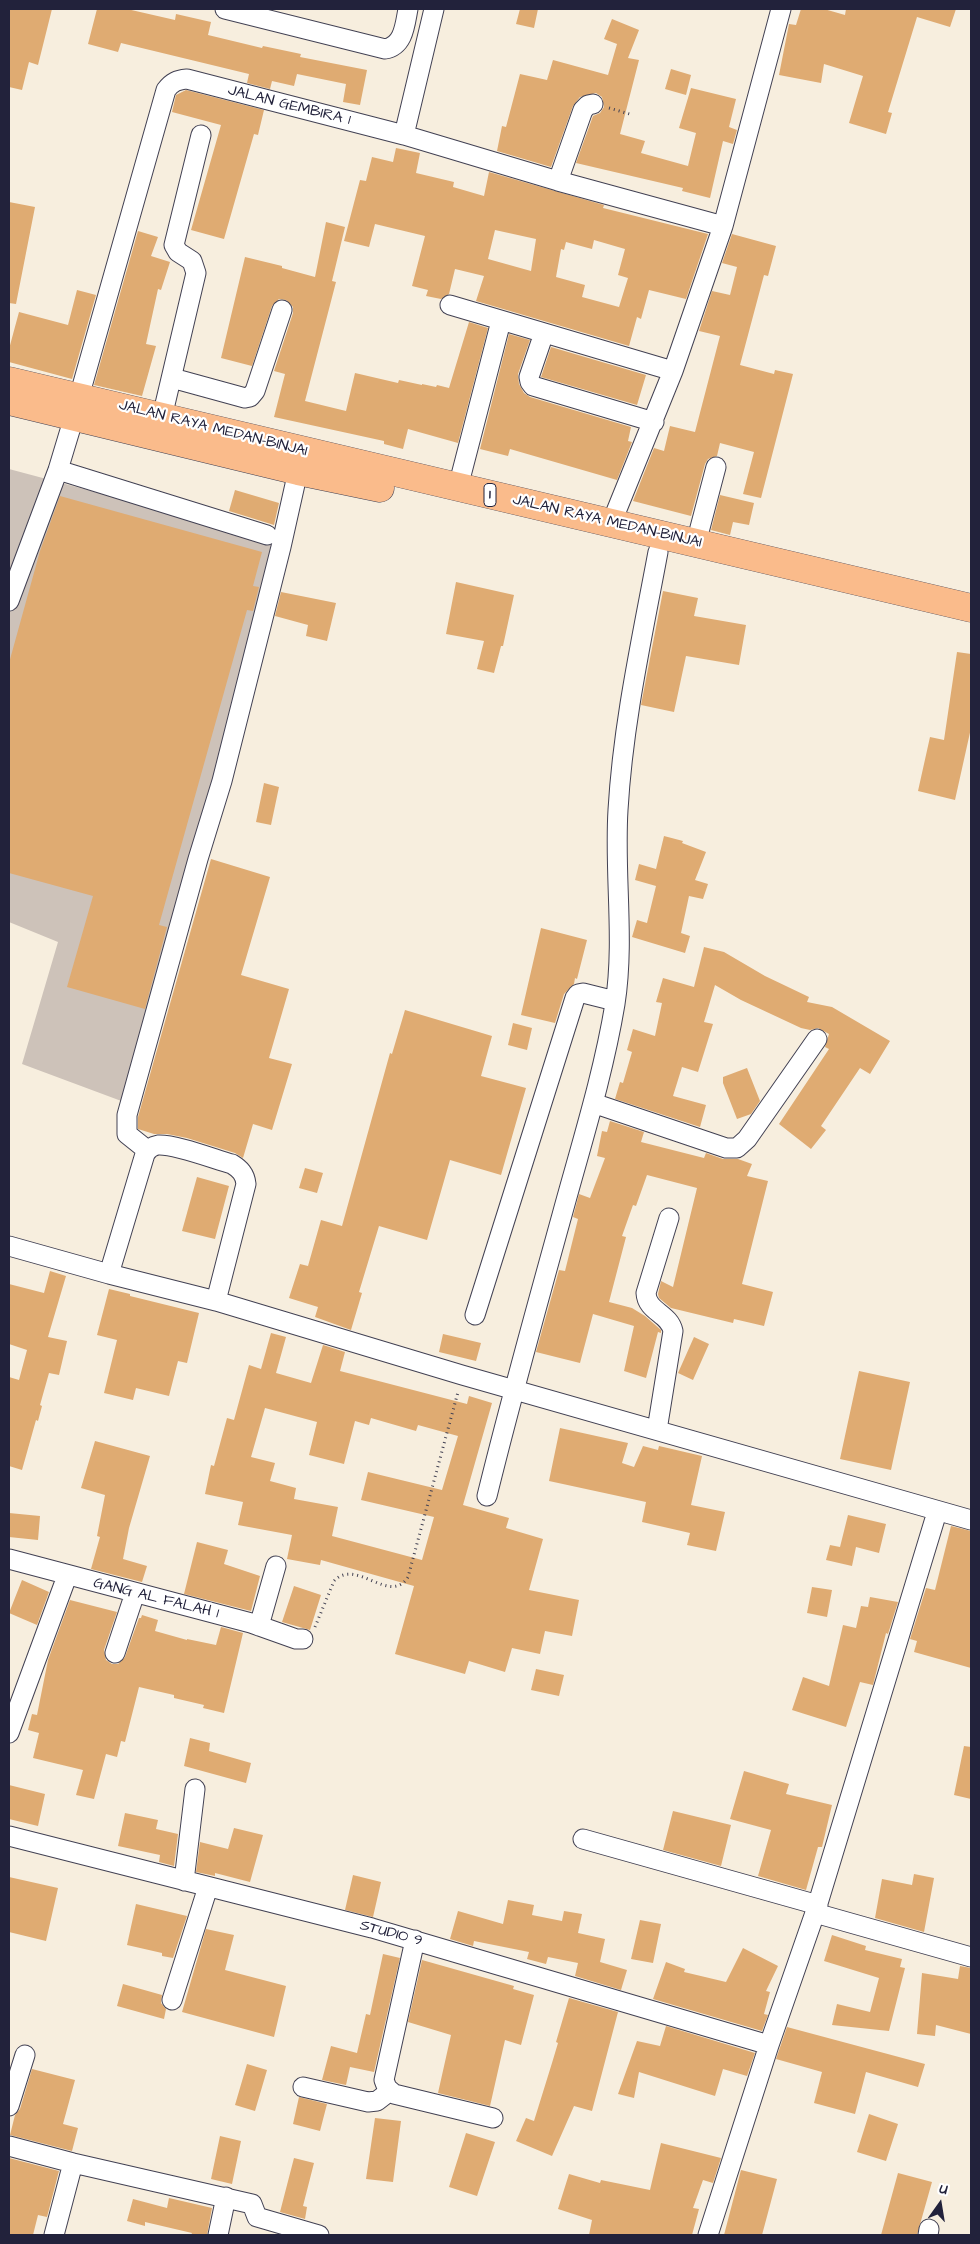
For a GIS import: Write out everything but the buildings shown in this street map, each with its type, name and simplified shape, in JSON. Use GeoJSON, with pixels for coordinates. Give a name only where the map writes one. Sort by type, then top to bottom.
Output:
{"type":"FeatureCollection","features":[{"type":"Feature","properties":{"kind":"highway","name":"JALAN RAYA MEDAN-BINJAI"},"geometry":{"type":"LineString","coordinates":[[9,381],[77,407],[298,471],[454,503],[971,625]]}},
{"type":"Feature","properties":{"kind":"highway","name":"JALAN RAYA MEDAN-BINJAI"},"geometry":{"type":"LineString","coordinates":[[9,401],[162,417],[971,608]]}},
{"type":"Feature","properties":{"kind":"street"},"geometry":{"type":"LineString","coordinates":[[225,9],[385,49],[399,41],[408,9]]}},
{"type":"Feature","properties":{"kind":"street"},"geometry":{"type":"LineString","coordinates":[[404,135],[434,9]]}},
{"type":"Feature","properties":{"kind":"street"},"geometry":{"type":"LineString","coordinates":[[611,524],[654,422],[723,226],[781,9]]}},
{"type":"Feature","properties":{"kind":"street","name":"JALAN GEMBIRA 1"},"geometry":{"type":"LineString","coordinates":[[77,407],[166,90],[170,85],[179,80],[187,79],[404,135],[558,181],[723,226]]}},
{"type":"Feature","properties":{"kind":"street"},"geometry":{"type":"LineString","coordinates":[[558,181],[583,110],[588,105],[594,104]]}},
{"type":"Feature","properties":{"kind":"street"},"geometry":{"type":"LineString","coordinates":[[162,417],[196,273],[195,264],[192,260],[178,252],[174,245],[201,135]]}},
{"type":"Feature","properties":{"kind":"street"},"geometry":{"type":"LineString","coordinates":[[450,305],[673,371]]}},
{"type":"Feature","properties":{"kind":"street"},"geometry":{"type":"LineString","coordinates":[[172,378],[245,398],[250,397],[255,391],[282,310]]}},
{"type":"Feature","properties":{"kind":"street"},"geometry":{"type":"LineString","coordinates":[[458,487],[501,321]]}},
{"type":"Feature","properties":{"kind":"street"},"geometry":{"type":"LineString","coordinates":[[544,333],[529,377],[533,386],[654,422]]}},
{"type":"Feature","properties":{"kind":"street"},"geometry":{"type":"LineString","coordinates":[[9,601],[58,470],[77,407]]}},
{"type":"Feature","properties":{"kind":"street"},"geometry":{"type":"LineString","coordinates":[[696,543],[716,467]]}},
{"type":"Feature","properties":{"kind":"street"},"geometry":{"type":"LineString","coordinates":[[58,470],[267,535]]}},
{"type":"Feature","properties":{"kind":"street"},"geometry":{"type":"LineString","coordinates":[[148,1150],[127,1134],[127,1115],[198,859],[222,781],[281,547],[298,471]]}},
{"type":"Feature","properties":{"kind":"street"},"geometry":{"type":"LineString","coordinates":[[487,1496],[513,1388],[593,1103],[615,1001],[619,961],[618,814],[623,746],[629,699],[658,552]]}},
{"type":"Feature","properties":{"kind":"street"},"geometry":{"type":"LineString","coordinates":[[475,1315],[575,998],[578,994],[582,993],[615,1001]]}},
{"type":"Feature","properties":{"kind":"street"},"geometry":{"type":"LineString","coordinates":[[593,1103],[726,1148],[737,1148],[747,1139],[817,1039]]}},
{"type":"Feature","properties":{"kind":"street"},"geometry":{"type":"LineString","coordinates":[[109,1274],[148,1150],[152,1146],[164,1145],[232,1164],[238,1168],[246,1179],[216,1300]]}},
{"type":"Feature","properties":{"kind":"street"},"geometry":{"type":"LineString","coordinates":[[657,1430],[673,1331],[667,1320],[649,1305],[646,1293],[669,1218]]}},
{"type":"Feature","properties":{"kind":"street"},"geometry":{"type":"LineString","coordinates":[[9,1246],[109,1274],[216,1300],[462,1375],[513,1388],[937,1512],[971,1520]]}},
{"type":"Feature","properties":{"kind":"street"},"geometry":{"type":"LineString","coordinates":[[708,2235],[769,2045],[817,1909],[937,1512]]}},
{"type":"Feature","properties":{"kind":"street","name":"GANG AL FALAH 1"},"geometry":{"type":"LineString","coordinates":[[9,1560],[259,1626],[303,1640]]}},
{"type":"Feature","properties":{"kind":"street"},"geometry":{"type":"LineString","coordinates":[[259,1626],[276,1566]]}},
{"type":"Feature","properties":{"kind":"street"},"geometry":{"type":"LineString","coordinates":[[9,1733],[67,1576]]}},
{"type":"Feature","properties":{"kind":"street"},"geometry":{"type":"LineString","coordinates":[[115,1653],[134,1593]]}},
{"type":"Feature","properties":{"kind":"street"},"geometry":{"type":"LineString","coordinates":[[184,1881],[195,1789]]}},
{"type":"Feature","properties":{"kind":"street","name":"STUDIO 9"},"geometry":{"type":"LineString","coordinates":[[9,1836],[415,1940],[769,2045]]}},
{"type":"Feature","properties":{"kind":"street"},"geometry":{"type":"LineString","coordinates":[[582,1839],[817,1909],[971,1958]]}},
{"type":"Feature","properties":{"kind":"street"},"geometry":{"type":"LineString","coordinates":[[172,2000],[208,1886]]}},
{"type":"Feature","properties":{"kind":"street"},"geometry":{"type":"LineString","coordinates":[[415,1940],[384,2080],[386,2088],[390,2091],[493,2118]]}},
{"type":"Feature","properties":{"kind":"street"},"geometry":{"type":"LineString","coordinates":[[9,2106],[25,2055]]}},
{"type":"Feature","properties":{"kind":"street"},"geometry":{"type":"LineString","coordinates":[[303,2087],[368,2102],[377,2101],[390,2091]]}},
{"type":"Feature","properties":{"kind":"street"},"geometry":{"type":"LineString","coordinates":[[9,2146],[73,2164],[252,2204],[257,2217],[319,2235]]}},
{"type":"Feature","properties":{"kind":"street"},"geometry":{"type":"LineString","coordinates":[[54,2235],[73,2164]]}},
{"type":"Feature","properties":{"kind":"street"},"geometry":{"type":"LineString","coordinates":[[218,2235],[226,2197]]}},
{"type":"Feature","properties":{"kind":"path"},"geometry":{"type":"LineString","coordinates":[[594,104],[633,115]]}},
{"type":"Feature","properties":{"kind":"path"},"geometry":{"type":"LineString","coordinates":[[303,1640],[312,1636],[334,1581],[338,1576],[357,1574],[387,1587],[402,1584],[408,1577],[462,1375]]}},
{"type":"Feature","properties":{"kind":"shaded area"},"geometry":{"type":"Polygon","coordinates":[[[9,469],[279,541],[124,1102],[22,1064],[58,942],[9,922],[9,469]]]}}]}
